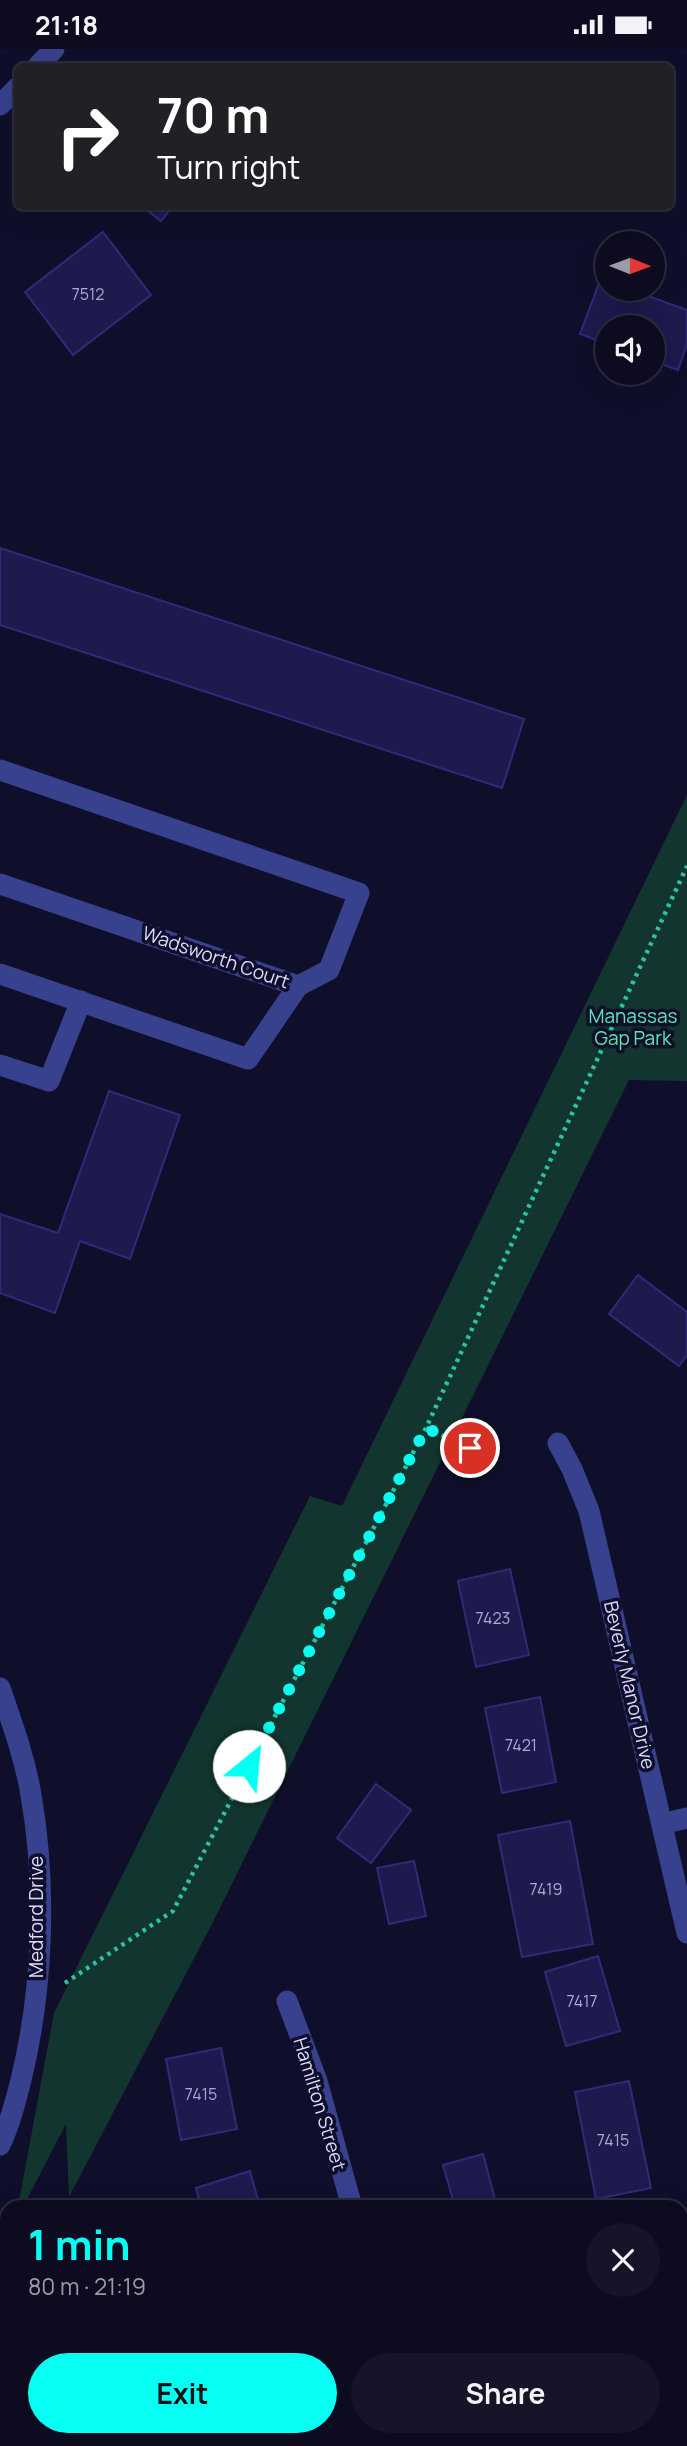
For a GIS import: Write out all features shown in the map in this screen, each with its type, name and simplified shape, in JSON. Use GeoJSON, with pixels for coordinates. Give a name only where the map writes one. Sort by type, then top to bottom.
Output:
{"type":"FeatureCollection","features":[{"type":"Feature","properties":{"kind":"street"},"geometry":{"type":"LineString","coordinates":[[41,63],[54,49]]}},
{"type":"Feature","properties":{"kind":"street"},"geometry":{"type":"LineString","coordinates":[[0,105],[14,91]]}},
{"type":"Feature","properties":{"kind":"street"},"geometry":{"type":"LineString","coordinates":[[0,770],[359,893],[329,969],[298,986]]}},
{"type":"Feature","properties":{"kind":"street","name":"Wadsworth Court"},"geometry":{"type":"LineString","coordinates":[[0,884],[298,986],[248,1059],[0,974]]}},
{"type":"Feature","properties":{"kind":"street"},"geometry":{"type":"LineString","coordinates":[[0,1065],[49,1081],[81,1002]]}},
{"type":"Feature","properties":{"kind":"street","name":"Beverly Manor Drive"},"geometry":{"type":"LineString","coordinates":[[558,1443],[589,1511],[687,1933]]}},
{"type":"Feature","properties":{"kind":"street","name":"Medford Drive"},"geometry":{"type":"LineString","coordinates":[[0,1688],[17,1736],[31,1794],[37,1846],[40,1928],[35,2003],[25,2061],[10,2126],[0,2145]]}},
{"type":"Feature","properties":{"kind":"street"},"geometry":{"type":"LineString","coordinates":[[662,1824],[687,1818]]}},
{"type":"Feature","properties":{"kind":"street","name":"Hamilton Street"},"geometry":{"type":"LineString","coordinates":[[287,2001],[317,2081],[350,2200]]}},
{"type":"Feature","properties":{"kind":"path"},"geometry":{"type":"LineString","coordinates":[[35,2003],[173,1911],[426,1428],[687,866]]}},
{"type":"Feature","properties":{"kind":"path"},"geometry":{"type":"LineString","coordinates":[[426,1428],[491,1458]]}},
{"type":"Feature","properties":{"kind":"green space","name":"Manassas Gap Park"},"geometry":{"type":"Polygon","coordinates":[[[687,795],[687,1081],[629,1080],[213,1922],[69,2197],[66,2124],[27,2200],[19,2200],[54,2013],[310,1496],[342,1506],[687,795]]]}},
{"type":"Feature","properties":{"kind":"building"},"geometry":{"type":"Polygon","coordinates":[[[147,210],[170,210],[161,221],[147,210]]]}},
{"type":"Feature","properties":{"kind":"building"},"geometry":{"type":"Polygon","coordinates":[[[103,232],[151,295],[73,355],[25,292],[103,232]]]}},
{"type":"Feature","properties":{"kind":"building"},"geometry":{"type":"Polygon","coordinates":[[[595,294],[595,301],[662,301],[687,310],[687,344],[678,370],[665,365],[665,315],[595,315],[595,340],[580,334],[595,294]]]}},
{"type":"Feature","properties":{"kind":"building"},"geometry":{"type":"Polygon","coordinates":[[[0,548],[524,719],[502,788],[0,625],[0,548]]]}},
{"type":"Feature","properties":{"kind":"building"},"geometry":{"type":"Polygon","coordinates":[[[109,1091],[180,1115],[130,1259],[80,1241],[55,1313],[0,1293],[0,1214],[58,1233],[109,1091]]]}},
{"type":"Feature","properties":{"kind":"building"},"geometry":{"type":"Polygon","coordinates":[[[638,1275],[687,1312],[687,1355],[679,1366],[609,1314],[638,1275]]]}},
{"type":"Feature","properties":{"kind":"building"},"geometry":{"type":"Polygon","coordinates":[[[510,1569],[529,1655],[476,1667],[458,1581],[510,1569]]]}},
{"type":"Feature","properties":{"kind":"building"},"geometry":{"type":"Polygon","coordinates":[[[540,1697],[556,1782],[502,1793],[485,1708],[540,1697]]]}},
{"type":"Feature","properties":{"kind":"building"},"geometry":{"type":"Polygon","coordinates":[[[376,1784],[411,1810],[371,1863],[337,1838],[376,1784]]]}},
{"type":"Feature","properties":{"kind":"building"},"geometry":{"type":"Polygon","coordinates":[[[570,1821],[593,1944],[522,1957],[498,1835],[570,1821]]]}},
{"type":"Feature","properties":{"kind":"building"},"geometry":{"type":"Polygon","coordinates":[[[414,1861],[426,1916],[389,1924],[377,1868],[414,1861]]]}},
{"type":"Feature","properties":{"kind":"building"},"geometry":{"type":"Polygon","coordinates":[[[598,1956],[620,2031],[566,2046],[545,1972],[598,1956]]]}},
{"type":"Feature","properties":{"kind":"building"},"geometry":{"type":"Polygon","coordinates":[[[221,2048],[237,2129],[181,2140],[166,2059],[221,2048]]]}},
{"type":"Feature","properties":{"kind":"building"},"geometry":{"type":"Polygon","coordinates":[[[629,2081],[651,2188],[596,2199],[575,2092],[629,2081]]]}},
{"type":"Feature","properties":{"kind":"building"},"geometry":{"type":"Polygon","coordinates":[[[483,2154],[495,2200],[453,2200],[443,2165],[483,2154]]]}},
{"type":"Feature","properties":{"kind":"building"},"geometry":{"type":"Polygon","coordinates":[[[250,2171],[258,2200],[199,2200],[196,2188],[250,2171]]]}},
{"type":"Feature","properties":{"kind":"route"},"geometry":{"type":"LineString","coordinates":[[249,1766],[426,1428],[470,1448]]}}]}
